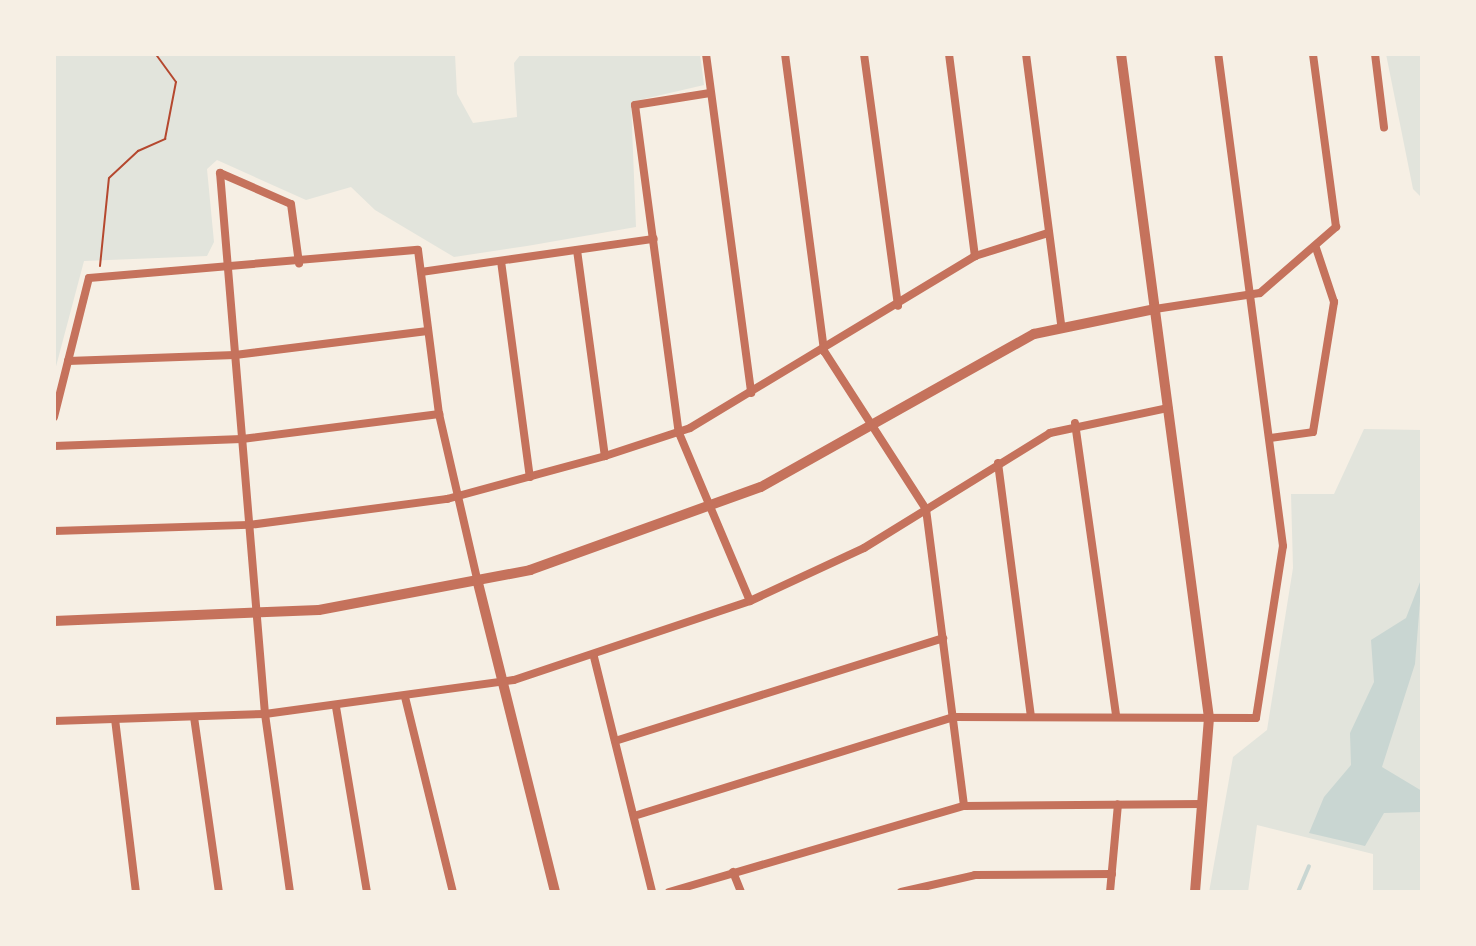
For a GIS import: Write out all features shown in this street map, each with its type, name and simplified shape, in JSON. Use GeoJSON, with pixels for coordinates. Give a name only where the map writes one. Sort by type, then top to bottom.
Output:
{"type":"FeatureCollection","features":[{"type":"Feature","properties":{"kind":"street"},"geometry":{"type":"LineString","coordinates":[[706,54],[751,393]]}},
{"type":"Feature","properties":{"kind":"street"},"geometry":{"type":"LineString","coordinates":[[785,54],[824,351],[926,509],[964,806]]}},
{"type":"Feature","properties":{"kind":"street"},"geometry":{"type":"LineString","coordinates":[[864,54],[898,306]]}},
{"type":"Feature","properties":{"kind":"street"},"geometry":{"type":"LineString","coordinates":[[949,54],[975,256]]}},
{"type":"Feature","properties":{"kind":"street"},"geometry":{"type":"LineString","coordinates":[[1026,54],[1061,325]]}},
{"type":"Feature","properties":{"kind":"street"},"geometry":{"type":"LineString","coordinates":[[1121,54],[1209,718],[1195,892]]}},
{"type":"Feature","properties":{"kind":"street"},"geometry":{"type":"LineString","coordinates":[[634,816],[954,717],[1256,718],[1283,567],[1270,438],[1218,54]]}},
{"type":"Feature","properties":{"kind":"street"},"geometry":{"type":"LineString","coordinates":[[54,621],[256,616],[478,583],[711,509],[875,428],[1004,348],[1061,325],[1250,297],[1316,248],[1336,227],[1313,54]]}},
{"type":"Feature","properties":{"kind":"street"},"geometry":{"type":"LineString","coordinates":[[1375,54],[1384,127]]}},
{"type":"Feature","properties":{"kind":"street"},"geometry":{"type":"LineString","coordinates":[[710,93],[635,105],[679,433],[750,601]]}},
{"type":"Feature","properties":{"kind":"street"},"geometry":{"type":"LineString","coordinates":[[290,892],[265,714],[220,173],[291,204],[299,263]]}},
{"type":"Feature","properties":{"kind":"street"},"geometry":{"type":"LineString","coordinates":[[54,531],[249,525],[457,497],[605,456],[679,433],[824,351],[975,256],[1048,233]]}},
{"type":"Feature","properties":{"kind":"street"},"geometry":{"type":"LineString","coordinates":[[421,272],[654,239]]}},
{"type":"Feature","properties":{"kind":"street"},"geometry":{"type":"LineString","coordinates":[[1270,438],[1313,432],[1334,302],[1316,248]]}},
{"type":"Feature","properties":{"kind":"street"},"geometry":{"type":"LineString","coordinates":[[54,417],[89,278],[98,275],[228,271],[418,250],[439,414],[501,683],[555,892]]}},
{"type":"Feature","properties":{"kind":"street"},"geometry":{"type":"LineString","coordinates":[[577,250],[605,456]]}},
{"type":"Feature","properties":{"kind":"street"},"geometry":{"type":"LineString","coordinates":[[501,261],[530,477]]}},
{"type":"Feature","properties":{"kind":"street"},"geometry":{"type":"LineString","coordinates":[[68,361],[235,355],[428,331]]}},
{"type":"Feature","properties":{"kind":"street"},"geometry":{"type":"LineString","coordinates":[[54,721],[265,714],[336,707],[501,683],[594,657],[750,601],[864,548],[998,463],[1075,423],[1168,408]]}},
{"type":"Feature","properties":{"kind":"street"},"geometry":{"type":"LineString","coordinates":[[54,446],[242,439],[439,414]]}},
{"type":"Feature","properties":{"kind":"street"},"geometry":{"type":"LineString","coordinates":[[1075,423],[1116,716]]}},
{"type":"Feature","properties":{"kind":"street"},"geometry":{"type":"LineString","coordinates":[[998,463],[1031,717]]}},
{"type":"Feature","properties":{"kind":"street"},"geometry":{"type":"LineString","coordinates":[[615,741],[943,638]]}},
{"type":"Feature","properties":{"kind":"street"},"geometry":{"type":"LineString","coordinates":[[594,657],[652,892]]}},
{"type":"Feature","properties":{"kind":"street"},"geometry":{"type":"LineString","coordinates":[[405,697],[453,892]]}},
{"type":"Feature","properties":{"kind":"street"},"geometry":{"type":"LineString","coordinates":[[336,707],[367,892]]}},
{"type":"Feature","properties":{"kind":"street"},"geometry":{"type":"LineString","coordinates":[[194,717],[219,892]]}},
{"type":"Feature","properties":{"kind":"street"},"geometry":{"type":"LineString","coordinates":[[115,719],[136,892]]}},
{"type":"Feature","properties":{"kind":"street"},"geometry":{"type":"LineString","coordinates":[[1110,892],[1118,804]]}},
{"type":"Feature","properties":{"kind":"street"},"geometry":{"type":"LineString","coordinates":[[669,892],[964,806],[1202,804]]}},
{"type":"Feature","properties":{"kind":"street"},"geometry":{"type":"LineString","coordinates":[[733,872],[741,892]]}},
{"type":"Feature","properties":{"kind":"street"},"geometry":{"type":"LineString","coordinates":[[901,892],[975,875],[1112,874]]}},
{"type":"Feature","properties":{"kind":"path"},"geometry":{"type":"LineString","coordinates":[[98,275],[109,178],[138,151],[165,139],[176,82],[156,54]]}},
{"type":"Feature","properties":{"kind":"shaded area"},"geometry":{"type":"Polygon","coordinates":[[[54,54],[455,54],[457,94],[473,123],[517,117],[514,63],[521,54],[700,54],[704,85],[631,102],[636,227],[527,246],[454,257],[375,210],[351,187],[306,200],[217,160],[207,169],[214,242],[207,256],[84,261],[54,374],[54,54]]]}},
{"type":"Feature","properties":{"kind":"shaded area"},"geometry":{"type":"Polygon","coordinates":[[[1386,54],[1422,54],[1422,198],[1413,189],[1386,54]]]}},
{"type":"Feature","properties":{"kind":"shaded area"},"geometry":{"type":"Polygon","coordinates":[[[1364,429],[1422,430],[1422,892],[1373,892],[1373,854],[1257,825],[1248,892],[1209,892],[1233,757],[1267,730],[1293,568],[1291,494],[1334,494],[1364,429]]]}},
{"type":"Feature","properties":{"kind":"shaded area"},"geometry":{"type":"Polygon","coordinates":[[[1422,577],[1415,664],[1382,767],[1422,791],[1422,812],[1384,813],[1365,846],[1309,833],[1324,797],[1351,765],[1350,733],[1374,682],[1371,640],[1406,618],[1422,577]]]}},
{"type":"Feature","properties":{"kind":"waterway"},"geometry":{"type":"LineString","coordinates":[[1298,892],[1309,866]]}}]}
